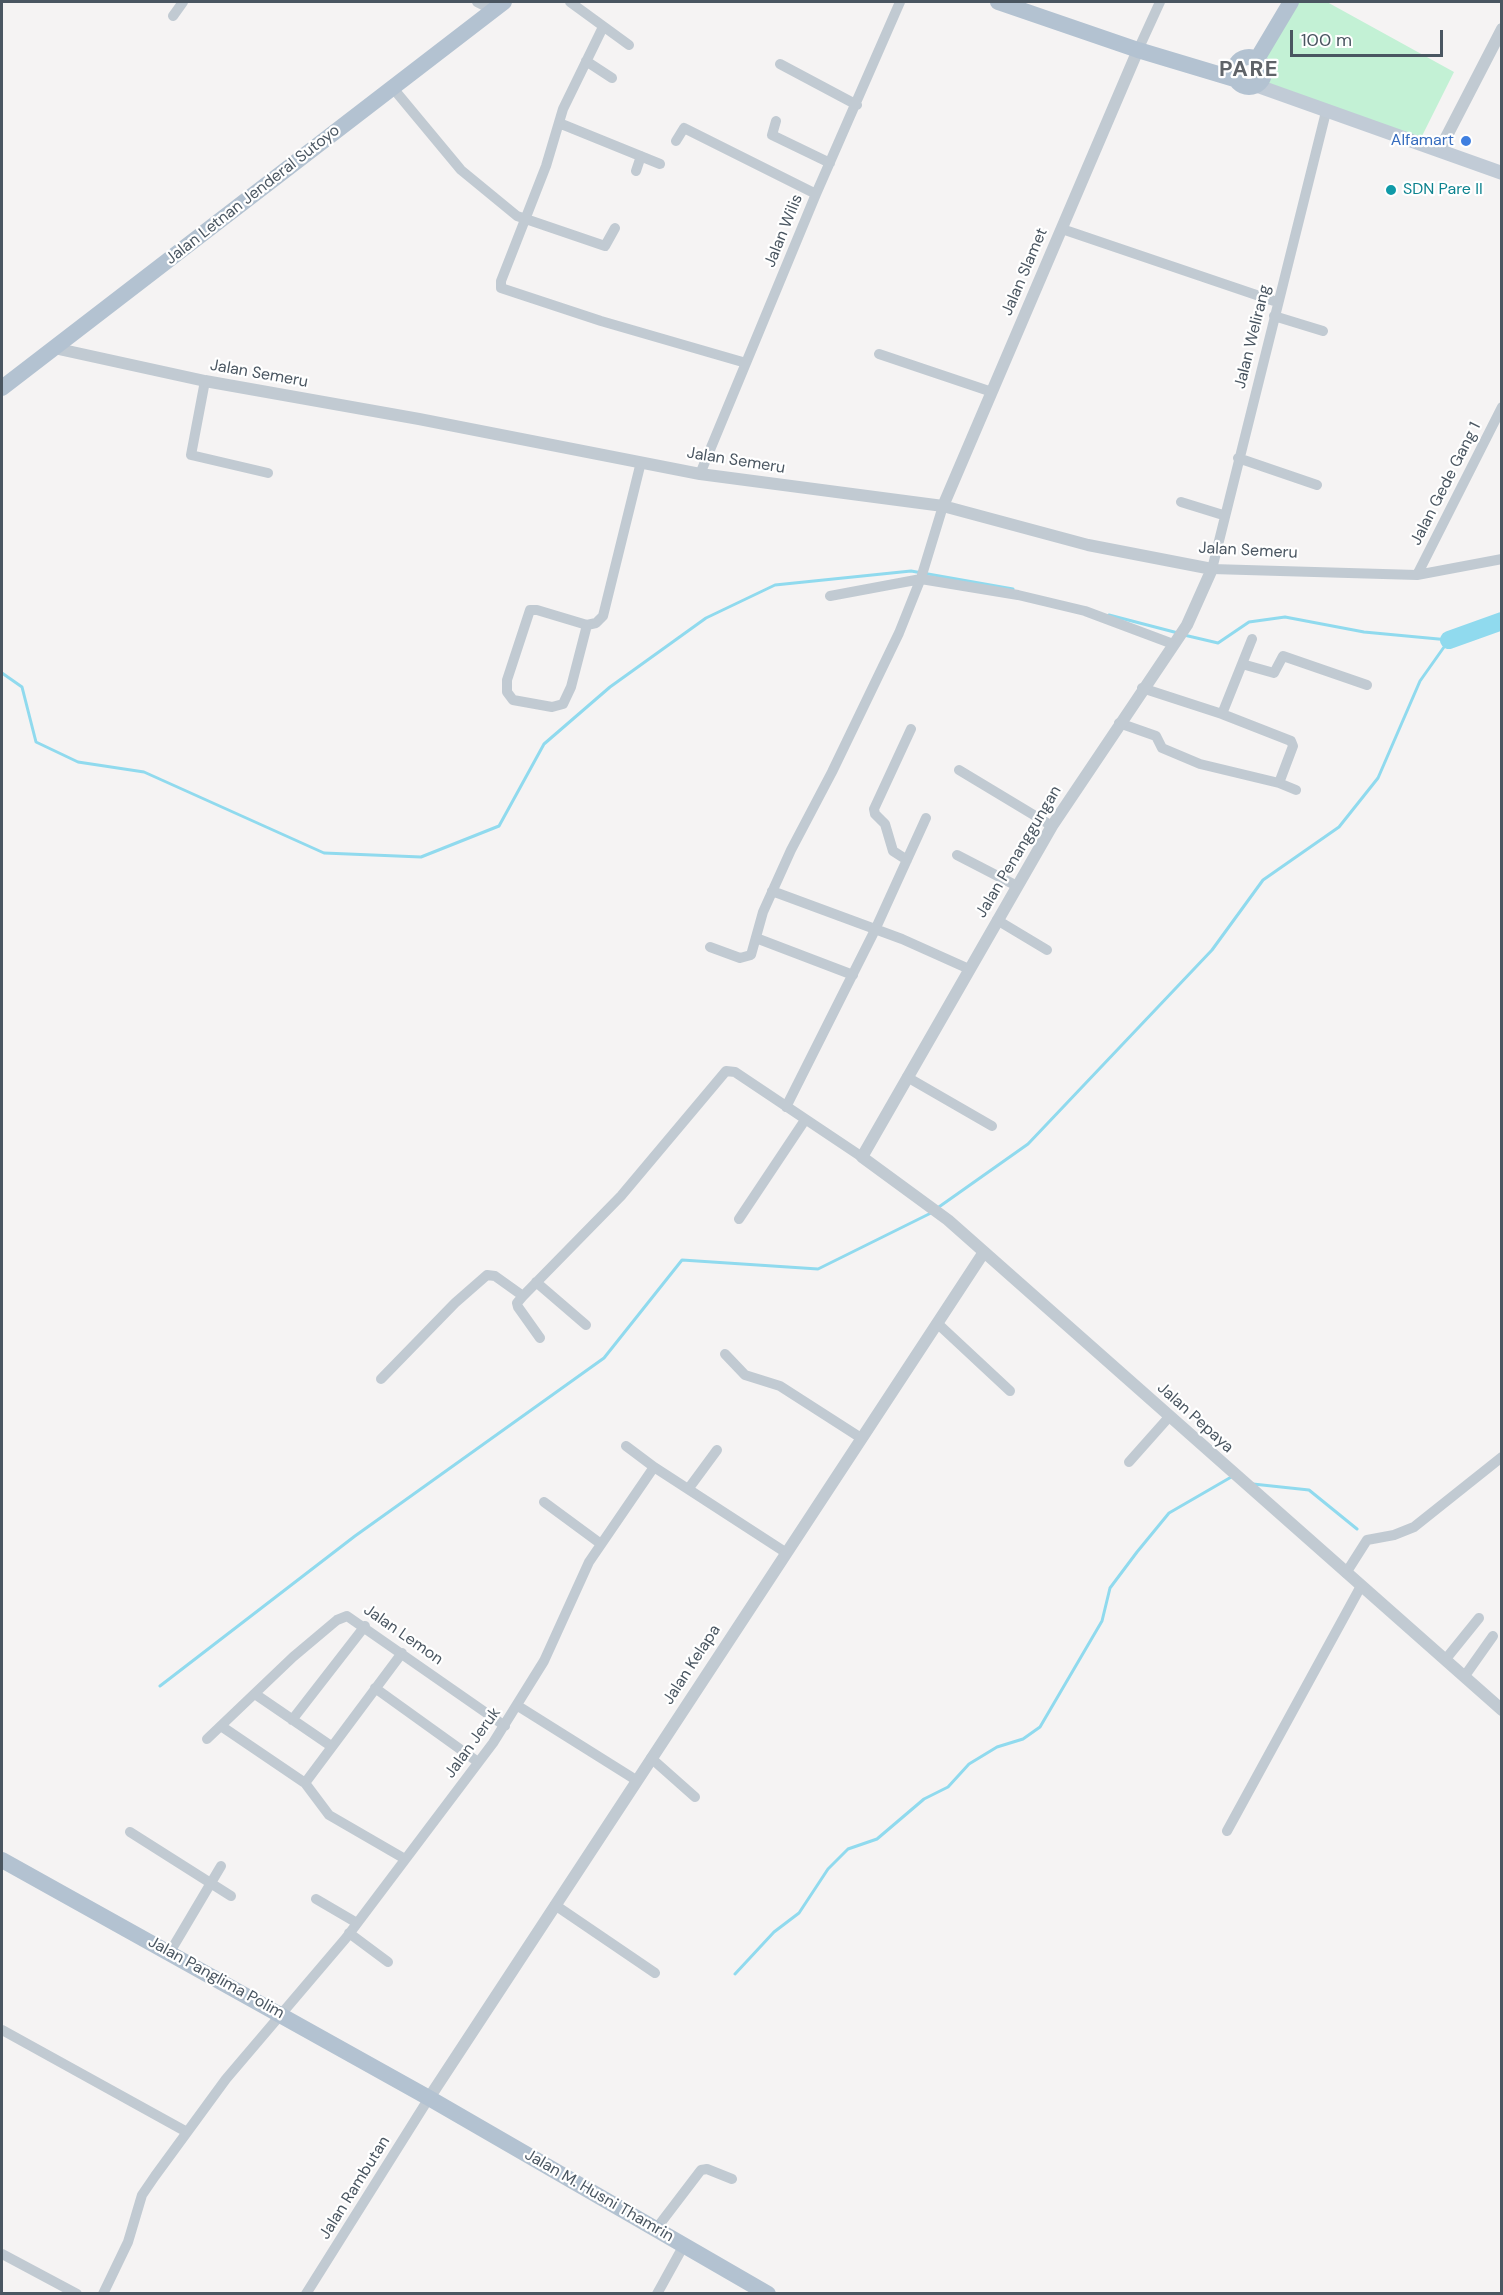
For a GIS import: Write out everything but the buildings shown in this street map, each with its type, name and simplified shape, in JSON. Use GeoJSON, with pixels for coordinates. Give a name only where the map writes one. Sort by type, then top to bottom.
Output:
{"type":"FeatureCollection","features":[{"type":"Feature","properties":{"kind":"main road"},"geometry":{"type":"LineString","coordinates":[[998,2],[1138,50],[1238,80],[1245,86],[1255,85],[1502,173]]}},
{"type":"Feature","properties":{"kind":"main road"},"geometry":{"type":"LineString","coordinates":[[1257,59],[1291,2]]}},
{"type":"Feature","properties":{"kind":"main road","name":"Jalan Letnan Jenderal Sutoyo"},"geometry":{"type":"LineString","coordinates":[[2,388],[499,6]]}},
{"type":"Feature","properties":{"kind":"main road"},"geometry":{"type":"LineString","coordinates":[[1238,80],[1235,72],[1237,63],[1246,57],[1257,59],[1262,65],[1264,74],[1255,85]]}},
{"type":"Feature","properties":{"kind":"main road","name":"Jalan Panglima Polim"},"geometry":{"type":"LineString","coordinates":[[2,1860],[429,2098]]}},
{"type":"Feature","properties":{"kind":"main road","name":"Jalan M. Husni Thamrin"},"geometry":{"type":"LineString","coordinates":[[429,2098],[768,2294]]}},
{"type":"Feature","properties":{"kind":"street"},"geometry":{"type":"LineString","coordinates":[[173,16],[183,2]]}},
{"type":"Feature","properties":{"kind":"street"},"geometry":{"type":"LineString","coordinates":[[477,2],[499,6]]}},
{"type":"Feature","properties":{"kind":"street"},"geometry":{"type":"LineString","coordinates":[[570,2],[628,45]]}},
{"type":"Feature","properties":{"kind":"street","name":"Jalan Wilis"},"geometry":{"type":"LineString","coordinates":[[700,474],[816,194],[857,105],[900,2]]}},
{"type":"Feature","properties":{"kind":"street"},"geometry":{"type":"LineString","coordinates":[[1138,50],[1160,2]]}},
{"type":"Feature","properties":{"kind":"street"},"geometry":{"type":"LineString","coordinates":[[603,27],[559,123],[501,281],[502,289],[601,321],[746,363]]}},
{"type":"Feature","properties":{"kind":"street"},"geometry":{"type":"LineString","coordinates":[[1439,151],[1502,29]]}},
{"type":"Feature","properties":{"kind":"street","name":"Jalan Slamet"},"geometry":{"type":"LineString","coordinates":[[943,507],[1138,50]]}},
{"type":"Feature","properties":{"kind":"street"},"geometry":{"type":"LineString","coordinates":[[586,61],[612,78]]}},
{"type":"Feature","properties":{"kind":"street"},"geometry":{"type":"LineString","coordinates":[[780,64],[857,105]]}},
{"type":"Feature","properties":{"kind":"street"},"geometry":{"type":"LineString","coordinates":[[392,87],[461,170],[497,202],[524,220],[605,246],[615,228]]}},
{"type":"Feature","properties":{"kind":"street","name":"Jalan Welirang"},"geometry":{"type":"LineString","coordinates":[[1212,569],[1223,515],[1326,112]]}},
{"type":"Feature","properties":{"kind":"street"},"geometry":{"type":"LineString","coordinates":[[776,121],[772,135],[830,163]]}},
{"type":"Feature","properties":{"kind":"street"},"geometry":{"type":"LineString","coordinates":[[559,123],[660,164]]}},
{"type":"Feature","properties":{"kind":"street"},"geometry":{"type":"LineString","coordinates":[[676,141],[684,128],[816,194]]}},
{"type":"Feature","properties":{"kind":"street"},"geometry":{"type":"LineString","coordinates":[[636,171],[641,156]]}},
{"type":"Feature","properties":{"kind":"street"},"geometry":{"type":"LineString","coordinates":[[1062,229],[1277,302]]}},
{"type":"Feature","properties":{"kind":"street"},"geometry":{"type":"LineString","coordinates":[[1274,316],[1323,331]]}},
{"type":"Feature","properties":{"kind":"street","name":"Jalan Semeru"},"geometry":{"type":"LineString","coordinates":[[54,348],[206,381],[700,474],[943,507],[1088,545],[1212,569],[1417,574],[1502,559]]}},
{"type":"Feature","properties":{"kind":"street"},"geometry":{"type":"LineString","coordinates":[[879,354],[992,392]]}},
{"type":"Feature","properties":{"kind":"street"},"geometry":{"type":"LineString","coordinates":[[206,381],[191,455],[268,473]]}},
{"type":"Feature","properties":{"kind":"street","name":"Jalan Gede Gang 1"},"geometry":{"type":"LineString","coordinates":[[1417,574],[1502,407]]}},
{"type":"Feature","properties":{"kind":"street"},"geometry":{"type":"LineString","coordinates":[[1238,458],[1317,485]]}},
{"type":"Feature","properties":{"kind":"street"},"geometry":{"type":"LineString","coordinates":[[587,625],[571,687],[563,704],[546,707],[513,700],[507,692],[507,680],[530,610],[587,625],[596,623],[603,616],[641,462]]}},
{"type":"Feature","properties":{"kind":"street"},"geometry":{"type":"LineString","coordinates":[[1181,502],[1223,515]]}},
{"type":"Feature","properties":{"kind":"street"},"geometry":{"type":"LineString","coordinates":[[710,947],[746,958],[751,956],[772,891],[886,661],[921,579],[943,507]]}},
{"type":"Feature","properties":{"kind":"street","name":"Jalan Penanggungan"},"geometry":{"type":"LineString","coordinates":[[862,1157],[1052,826],[1142,688],[1187,625],[1212,569]]}},
{"type":"Feature","properties":{"kind":"street"},"geometry":{"type":"LineString","coordinates":[[830,596],[921,579],[1018,595],[1085,611],[1174,642]]}},
{"type":"Feature","properties":{"kind":"street"},"geometry":{"type":"LineString","coordinates":[[1222,714],[1252,639]]}},
{"type":"Feature","properties":{"kind":"street"},"geometry":{"type":"LineString","coordinates":[[1242,664],[1274,673],[1283,656],[1367,685]]}},
{"type":"Feature","properties":{"kind":"street"},"geometry":{"type":"LineString","coordinates":[[1142,688],[1222,714],[1291,741],[1293,746],[1279,783]]}},
{"type":"Feature","properties":{"kind":"street"},"geometry":{"type":"LineString","coordinates":[[1119,723],[1156,736],[1162,748],[1200,764],[1279,783],[1296,790]]}},
{"type":"Feature","properties":{"kind":"street"},"geometry":{"type":"LineString","coordinates":[[907,860],[893,851],[885,824],[874,814],[874,809],[911,729]]}},
{"type":"Feature","properties":{"kind":"street"},"geometry":{"type":"LineString","coordinates":[[959,770],[1052,826]]}},
{"type":"Feature","properties":{"kind":"street"},"geometry":{"type":"LineString","coordinates":[[786,1107],[875,930],[926,818]]}},
{"type":"Feature","properties":{"kind":"street"},"geometry":{"type":"LineString","coordinates":[[957,855],[1017,886]]}},
{"type":"Feature","properties":{"kind":"street"},"geometry":{"type":"LineString","coordinates":[[772,891],[969,969]]}},
{"type":"Feature","properties":{"kind":"street"},"geometry":{"type":"LineString","coordinates":[[997,920],[1047,950]]}},
{"type":"Feature","properties":{"kind":"street"},"geometry":{"type":"LineString","coordinates":[[756,938],[853,975]]}},
{"type":"Feature","properties":{"kind":"street"},"geometry":{"type":"LineString","coordinates":[[540,1338],[518,1308],[517,1303],[637,1179],[724,1073],[735,1072],[862,1157]]}},
{"type":"Feature","properties":{"kind":"street"},"geometry":{"type":"LineString","coordinates":[[907,1077],[992,1126]]}},
{"type":"Feature","properties":{"kind":"street"},"geometry":{"type":"LineString","coordinates":[[739,1219],[805,1120]]}},
{"type":"Feature","properties":{"kind":"street","name":"Jalan Pepaya"},"geometry":{"type":"LineString","coordinates":[[862,1157],[948,1220],[1502,1710]]}},
{"type":"Feature","properties":{"kind":"street","name":"Jalan Kelapa"},"geometry":{"type":"LineString","coordinates":[[429,2098],[785,1552],[984,1252]]}},
{"type":"Feature","properties":{"kind":"street"},"geometry":{"type":"LineString","coordinates":[[381,1379],[455,1303],[485,1277],[495,1276],[523,1296]]}},
{"type":"Feature","properties":{"kind":"street"},"geometry":{"type":"LineString","coordinates":[[536,1282],[586,1325]]}},
{"type":"Feature","properties":{"kind":"street"},"geometry":{"type":"LineString","coordinates":[[937,1323],[1010,1391]]}},
{"type":"Feature","properties":{"kind":"street"},"geometry":{"type":"LineString","coordinates":[[724,1354],[745,1375],[780,1386],[861,1438]]}},
{"type":"Feature","properties":{"kind":"street"},"geometry":{"type":"LineString","coordinates":[[1129,1462],[1169,1417]]}},
{"type":"Feature","properties":{"kind":"street"},"geometry":{"type":"LineString","coordinates":[[626,1446],[654,1467],[690,1488],[785,1552]]}},
{"type":"Feature","properties":{"kind":"street"},"geometry":{"type":"LineString","coordinates":[[690,1488],[717,1450]]}},
{"type":"Feature","properties":{"kind":"street"},"geometry":{"type":"LineString","coordinates":[[1346,1573],[1367,1540],[1394,1535],[1414,1527],[1500,1461]]}},
{"type":"Feature","properties":{"kind":"street","name":"Jalan Jeruk"},"geometry":{"type":"LineString","coordinates":[[107,2292],[128,2242],[142,2195],[186,2131],[226,2079],[349,1934],[505,1726],[544,1661],[575,1591],[601,1544],[654,1467]]}},
{"type":"Feature","properties":{"kind":"street"},"geometry":{"type":"LineString","coordinates":[[544,1502],[601,1544]]}},
{"type":"Feature","properties":{"kind":"street"},"geometry":{"type":"LineString","coordinates":[[1227,1831],[1361,1586]]}},
{"type":"Feature","properties":{"kind":"street","name":"Jalan Lemon"},"geometry":{"type":"LineString","coordinates":[[207,1739],[293,1657],[342,1617],[351,1617],[365,1626],[505,1726]]}},
{"type":"Feature","properties":{"kind":"street"},"geometry":{"type":"LineString","coordinates":[[1445,1660],[1479,1618]]}},
{"type":"Feature","properties":{"kind":"street"},"geometry":{"type":"LineString","coordinates":[[292,1720],[365,1626]]}},
{"type":"Feature","properties":{"kind":"street"},"geometry":{"type":"LineString","coordinates":[[1464,1677],[1493,1636]]}},
{"type":"Feature","properties":{"kind":"street"},"geometry":{"type":"LineString","coordinates":[[305,1784],[330,1746],[402,1653]]}},
{"type":"Feature","properties":{"kind":"street"},"geometry":{"type":"LineString","coordinates":[[375,1688],[478,1762]]}},
{"type":"Feature","properties":{"kind":"street"},"geometry":{"type":"LineString","coordinates":[[255,1694],[330,1746]]}},
{"type":"Feature","properties":{"kind":"street"},"geometry":{"type":"LineString","coordinates":[[518,1706],[636,1780]]}},
{"type":"Feature","properties":{"kind":"street"},"geometry":{"type":"LineString","coordinates":[[221,1726],[305,1784],[329,1815],[405,1859]]}},
{"type":"Feature","properties":{"kind":"street"},"geometry":{"type":"LineString","coordinates":[[651,1758],[695,1797]]}},
{"type":"Feature","properties":{"kind":"street"},"geometry":{"type":"LineString","coordinates":[[129,1832],[231,1896]]}},
{"type":"Feature","properties":{"kind":"street"},"geometry":{"type":"LineString","coordinates":[[170,1952],[220,1866]]}},
{"type":"Feature","properties":{"kind":"street"},"geometry":{"type":"LineString","coordinates":[[316,1899],[357,1923]]}},
{"type":"Feature","properties":{"kind":"street"},"geometry":{"type":"LineString","coordinates":[[555,1905],[655,1973]]}},
{"type":"Feature","properties":{"kind":"street"},"geometry":{"type":"LineString","coordinates":[[349,1934],[388,1962]]}},
{"type":"Feature","properties":{"kind":"street"},"geometry":{"type":"LineString","coordinates":[[2,2030],[186,2131]]}},
{"type":"Feature","properties":{"kind":"street","name":"Jalan Rambutan"},"geometry":{"type":"LineString","coordinates":[[307,2292],[429,2098]]}},
{"type":"Feature","properties":{"kind":"street"},"geometry":{"type":"LineString","coordinates":[[656,2229],[700,2170],[707,2169],[732,2179]]}},
{"type":"Feature","properties":{"kind":"street"},"geometry":{"type":"LineString","coordinates":[[657,2294],[684,2245]]}},
{"type":"Feature","properties":{"kind":"street"},"geometry":{"type":"LineString","coordinates":[[2,2254],[77,2294]]}},
{"type":"Feature","properties":{"kind":"green space"},"geometry":{"type":"Polygon","coordinates":[[[1291,2],[1327,2],[1454,72],[1418,144],[1259,83],[1264,74],[1260,62],[1291,2]]]}},
{"type":"Feature","properties":{"kind":"waterway"},"geometry":{"type":"LineString","coordinates":[[2,673],[22,687],[36,742],[78,762],[144,772],[324,853],[421,857],[499,826],[544,744],[610,687],[706,618],[775,585],[911,571],[1013,589]]}},
{"type":"Feature","properties":{"kind":"waterway"},"geometry":{"type":"LineString","coordinates":[[1109,615],[1178,633]]}},
{"type":"Feature","properties":{"kind":"waterway"},"geometry":{"type":"LineString","coordinates":[[1184,635],[1218,643],[1249,622],[1285,617],[1364,632],[1449,640]]}},
{"type":"Feature","properties":{"kind":"waterway"},"geometry":{"type":"LineString","coordinates":[[1449,640],[1502,621]]}},
{"type":"Feature","properties":{"kind":"waterway"},"geometry":{"type":"LineString","coordinates":[[936,1209],[1028,1144],[1212,950],[1263,880],[1339,827],[1378,778],[1420,681],[1449,640]]}},
{"type":"Feature","properties":{"kind":"waterway"},"geometry":{"type":"LineString","coordinates":[[160,1686],[355,1536],[604,1358],[682,1260],[818,1269],[931,1213]]}},
{"type":"Feature","properties":{"kind":"waterway"},"geometry":{"type":"LineString","coordinates":[[735,1974],[774,1932],[799,1913],[828,1869],[848,1849],[877,1839],[924,1799],[948,1787],[969,1764],[997,1747],[1023,1739],[1040,1727],[1102,1621],[1110,1588],[1137,1552],[1169,1513],[1233,1476]]}},
{"type":"Feature","properties":{"kind":"waterway"},"geometry":{"type":"LineString","coordinates":[[1253,1484],[1309,1490],[1357,1529]]}},
{"type":"Feature","properties":{"kind":"place","name":"Alfamart"},"geometry":{"type":"Point","coordinates":[1466,141]}},
{"type":"Feature","properties":{"kind":"place","name":"SDN Pare II"},"geometry":{"type":"Point","coordinates":[1391,190]}},
{"type":"Feature","properties":{"kind":"district","name":"PARE"},"geometry":{"type":"Point","coordinates":[1249,70]}}]}
